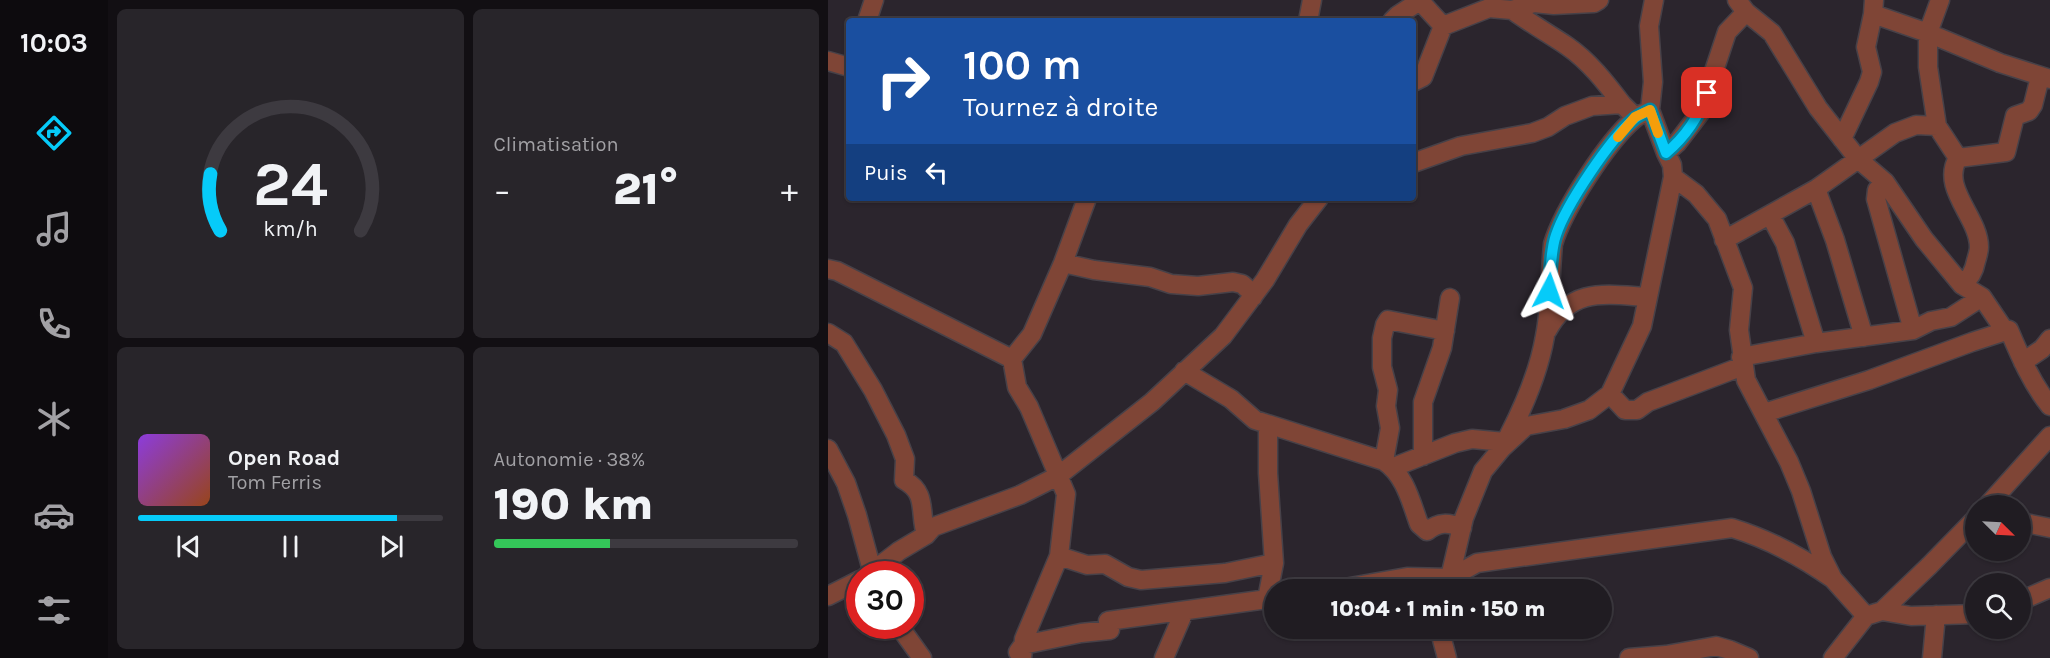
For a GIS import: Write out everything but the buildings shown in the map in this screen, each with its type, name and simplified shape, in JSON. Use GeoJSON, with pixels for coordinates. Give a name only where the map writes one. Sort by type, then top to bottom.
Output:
{"type":"FeatureCollection","features":[{"type":"Feature","properties":{"kind":"street"},"geometry":{"type":"LineString","coordinates":[[868,18],[874,0]]}},
{"type":"Feature","properties":{"kind":"street"},"geometry":{"type":"LineString","coordinates":[[1309,18],[1312,0]]}},
{"type":"Feature","properties":{"kind":"street"},"geometry":{"type":"LineString","coordinates":[[1395,18],[1419,0],[1443,26]]}},
{"type":"Feature","properties":{"kind":"street"},"geometry":{"type":"LineString","coordinates":[[1416,80],[1423,77],[1443,26],[1489,8],[1512,9],[1534,3],[1554,5],[1594,3],[1599,0]]}},
{"type":"Feature","properties":{"kind":"street"},"geometry":{"type":"LineString","coordinates":[[1504,445],[1535,378],[1546,334],[1553,244],[1556,234],[1587,178],[1619,135],[1642,114],[1653,82],[1649,26],[1654,0]]}},
{"type":"Feature","properties":{"kind":"street"},"geometry":{"type":"LineString","coordinates":[[1940,0],[1928,33],[1928,67],[1937,126],[1958,158]]}},
{"type":"Feature","properties":{"kind":"street"},"geometry":{"type":"LineString","coordinates":[[1666,153],[1677,143],[1700,113],[1727,32],[1742,6],[1772,33],[1818,108],[1858,159],[1885,182],[1924,239],[1962,285],[1982,297],[2003,328],[2009,330],[2023,362],[2050,406]]}},
{"type":"Feature","properties":{"kind":"street"},"geometry":{"type":"LineString","coordinates":[[1842,139],[1872,72],[1866,47],[1874,7],[1928,33],[2000,63],[2045,78],[2029,111],[2015,116],[2006,152],[1958,158]]}},
{"type":"Feature","properties":{"kind":"street"},"geometry":{"type":"LineString","coordinates":[[1449,579],[1461,528],[1483,471],[1504,445],[1526,426],[1564,420],[1589,410],[1610,394],[1642,326],[1673,177],[1672,165],[1642,114],[1622,104],[1606,82],[1567,46],[1548,36],[1512,9]]}},
{"type":"Feature","properties":{"kind":"street"},"geometry":{"type":"LineString","coordinates":[[828,61],[846,66]]}},
{"type":"Feature","properties":{"kind":"street"},"geometry":{"type":"LineString","coordinates":[[1416,162],[1461,146],[1532,133],[1548,127],[1565,116],[1592,106],[1622,104]]}},
{"type":"Feature","properties":{"kind":"street"},"geometry":{"type":"LineString","coordinates":[[1724,240],[1816,189],[1895,133],[1916,125],[1937,126]]}},
{"type":"Feature","properties":{"kind":"street"},"geometry":{"type":"LineString","coordinates":[[1958,158],[1953,166],[1953,181],[1974,227],[1979,247],[1970,279],[1962,285]]}},
{"type":"Feature","properties":{"kind":"street"},"geometry":{"type":"LineString","coordinates":[[1673,177],[1696,194],[1718,219],[1743,288],[1739,330],[1746,380],[1796,478],[1818,547],[1833,579]]}},
{"type":"Feature","properties":{"kind":"street"},"geometry":{"type":"LineString","coordinates":[[1885,182],[1877,190],[1876,199],[1913,330]]}},
{"type":"Feature","properties":{"kind":"street"},"geometry":{"type":"LineString","coordinates":[[1816,189],[1835,240],[1864,337]]}},
{"type":"Feature","properties":{"kind":"street"},"geometry":{"type":"LineString","coordinates":[[1020,654],[1059,556],[1066,494],[1029,407],[1017,387],[1012,359],[1032,334],[1086,201]]}},
{"type":"Feature","properties":{"kind":"street"},"geometry":{"type":"LineString","coordinates":[[886,561],[926,535],[933,527],[1020,495],[1058,476],[1143,409],[1223,336],[1253,297],[1298,225],[1317,201]]}},
{"type":"Feature","properties":{"kind":"street"},"geometry":{"type":"LineString","coordinates":[[1770,215],[1785,243],[1816,344]]}},
{"type":"Feature","properties":{"kind":"street"},"geometry":{"type":"LineString","coordinates":[[1063,262],[1094,270],[1150,277],[1171,284],[1198,286],[1233,282],[1242,284],[1253,297]]}},
{"type":"Feature","properties":{"kind":"street"},"geometry":{"type":"LineString","coordinates":[[828,269],[837,271],[1012,359]]}},
{"type":"Feature","properties":{"kind":"street"},"geometry":{"type":"LineString","coordinates":[[1546,334],[1556,316],[1567,306],[1589,295],[1647,297]]}},
{"type":"Feature","properties":{"kind":"street"},"geometry":{"type":"LineString","coordinates":[[1610,394],[1625,410],[1637,410],[1648,402],[1742,362],[1816,344],[1913,330],[1931,321],[1952,317],[1982,297]]}},
{"type":"Feature","properties":{"kind":"street"},"geometry":{"type":"LineString","coordinates":[[1423,456],[1423,402],[1442,348],[1450,298]]}},
{"type":"Feature","properties":{"kind":"street"},"geometry":{"type":"LineString","coordinates":[[1445,331],[1388,320],[1384,325],[1382,361],[1388,390],[1386,406],[1390,428],[1389,464],[1402,481],[1419,525],[1427,531],[1436,525],[1451,523],[1461,528]]}},
{"type":"Feature","properties":{"kind":"street"},"geometry":{"type":"LineString","coordinates":[[1764,413],[1869,380],[2009,330]]}},
{"type":"Feature","properties":{"kind":"street"},"geometry":{"type":"LineString","coordinates":[[828,333],[844,343],[873,390],[896,435],[905,459],[904,480],[914,486],[918,492],[926,535]]}},
{"type":"Feature","properties":{"kind":"street"},"geometry":{"type":"LineString","coordinates":[[2023,362],[2042,349],[2050,339]]}},
{"type":"Feature","properties":{"kind":"street"},"geometry":{"type":"LineString","coordinates":[[1184,371],[1231,399],[1255,420],[1389,464],[1423,456],[1472,439],[1504,445]]}},
{"type":"Feature","properties":{"kind":"street"},"geometry":{"type":"LineString","coordinates":[[1268,425],[1268,473],[1274,563],[1271,579]]}},
{"type":"Feature","properties":{"kind":"street"},"geometry":{"type":"LineString","coordinates":[[1997,495],[2049,439]]}},
{"type":"Feature","properties":{"kind":"street"},"geometry":{"type":"LineString","coordinates":[[828,449],[846,483],[857,515],[865,561]]}},
{"type":"Feature","properties":{"kind":"street"},"geometry":{"type":"LineString","coordinates":[[2031,524],[2050,528]]}},
{"type":"Feature","properties":{"kind":"street"},"geometry":{"type":"LineString","coordinates":[[1455,579],[1477,563],[1732,528],[1761,538],[1799,557],[1833,579],[1874,614],[1911,616],[1965,614]]}},
{"type":"Feature","properties":{"kind":"street"},"geometry":{"type":"LineString","coordinates":[[1833,658],[1874,614],[1929,566],[1965,529]]}},
{"type":"Feature","properties":{"kind":"street"},"geometry":{"type":"LineString","coordinates":[[1059,556],[1087,565],[1105,564],[1128,577],[1141,580],[1225,573],[1274,563]]}},
{"type":"Feature","properties":{"kind":"street"},"geometry":{"type":"LineString","coordinates":[[1396,579],[1407,577],[1419,579]]}},
{"type":"Feature","properties":{"kind":"street"},"geometry":{"type":"LineString","coordinates":[[828,596],[846,587]]}},
{"type":"Feature","properties":{"kind":"street"},"geometry":{"type":"LineString","coordinates":[[2031,596],[2050,588]]}},
{"type":"Feature","properties":{"kind":"street"},"geometry":{"type":"LineString","coordinates":[[1020,654],[1081,633],[1110,630],[1108,621],[1264,600]]}},
{"type":"Feature","properties":{"kind":"street"},"geometry":{"type":"LineString","coordinates":[[1164,658],[1184,612]]}},
{"type":"Feature","properties":{"kind":"street"},"geometry":{"type":"LineString","coordinates":[[1932,658],[1936,615]]}},
{"type":"Feature","properties":{"kind":"street"},"geometry":{"type":"LineString","coordinates":[[908,639],[922,658]]}},
{"type":"Feature","properties":{"kind":"street"},"geometry":{"type":"LineString","coordinates":[[1442,639],[1447,658]]}},
{"type":"Feature","properties":{"kind":"street"},"geometry":{"type":"LineString","coordinates":[[1629,658],[1666,655],[1716,646],[1749,658]]}},
{"type":"Feature","properties":{"kind":"slow traffic"},"geometry":{"type":"LineString","coordinates":[[1618,137],[1635,117],[1650,110],[1658,133]]}},
{"type":"Feature","properties":{"kind":"route"},"geometry":{"type":"LineString","coordinates":[[1549,291],[1556,234],[1587,178],[1619,135],[1635,117],[1650,110],[1666,153],[1677,143],[1700,113],[1707,93]]}}]}
